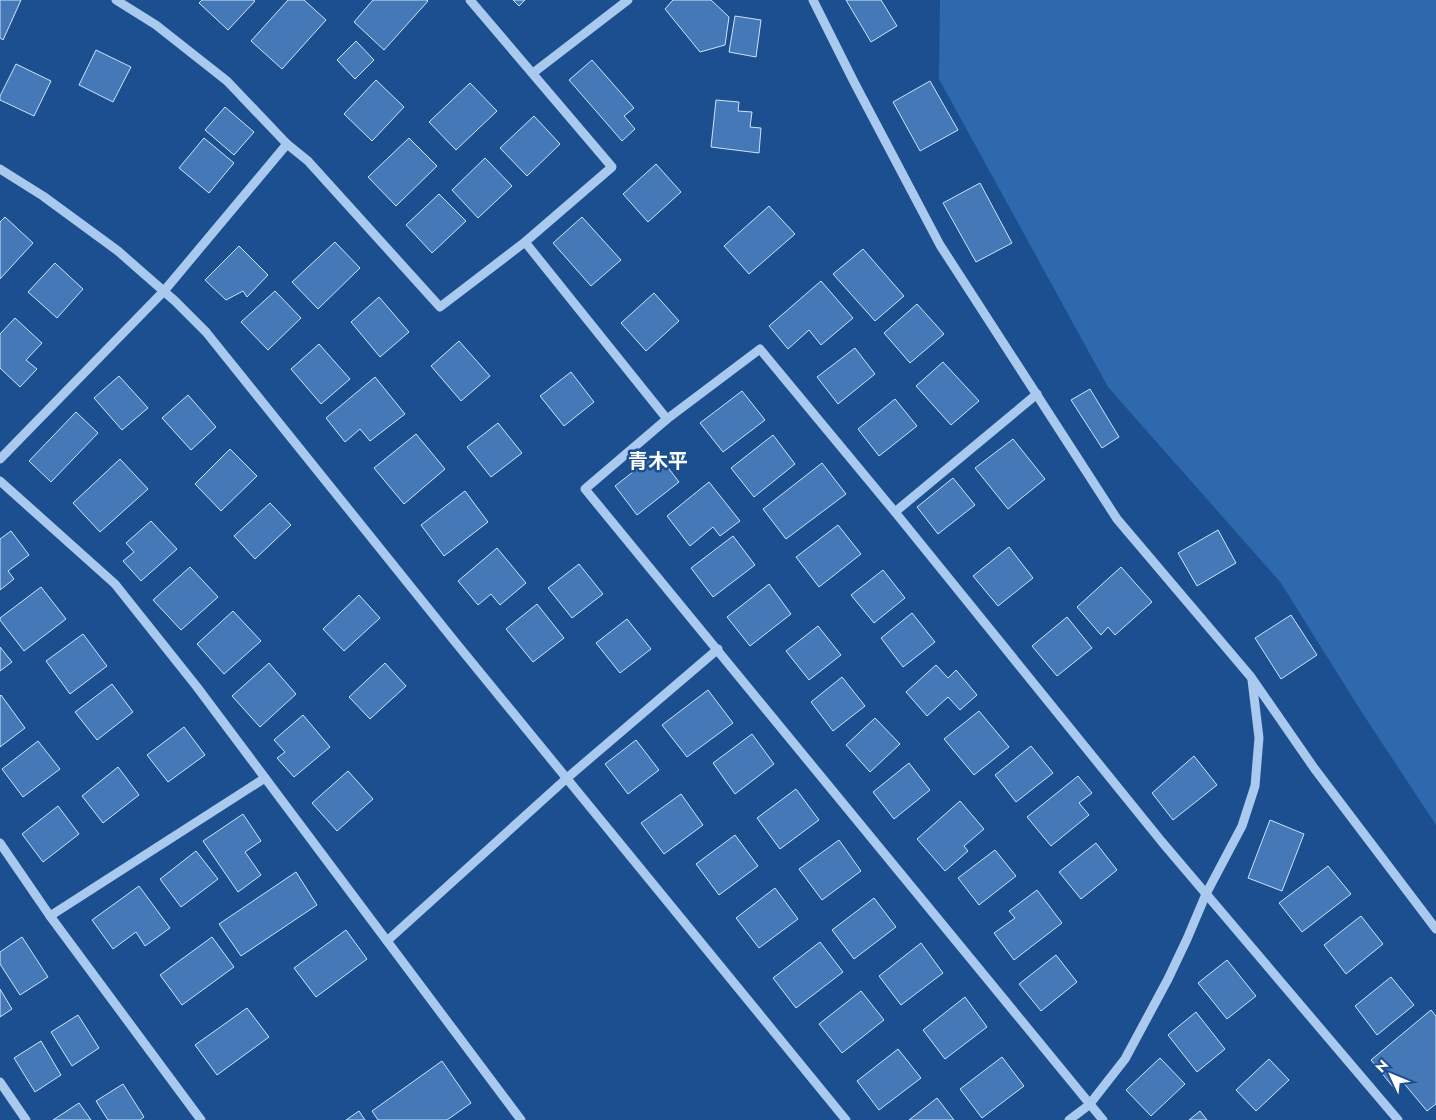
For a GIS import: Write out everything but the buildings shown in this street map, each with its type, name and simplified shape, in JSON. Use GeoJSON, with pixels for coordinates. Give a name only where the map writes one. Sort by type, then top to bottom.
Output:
{"type":"FeatureCollection","features":[{"type":"Feature","properties":{"kind":"street"},"geometry":{"type":"LineString","coordinates":[[116,0],[156,25],[227,81],[287,144],[308,160],[440,307],[525,242],[612,167],[470,0]]}},
{"type":"Feature","properties":{"kind":"street"},"geometry":{"type":"LineString","coordinates":[[533,73],[628,0]]}},
{"type":"Feature","properties":{"kind":"street"},"geometry":{"type":"LineString","coordinates":[[813,0],[940,245],[1117,519],[1251,677],[1314,768],[1436,928]]}},
{"type":"Feature","properties":{"kind":"street"},"geometry":{"type":"LineString","coordinates":[[0,459],[164,291],[287,144]]}},
{"type":"Feature","properties":{"kind":"street"},"geometry":{"type":"LineString","coordinates":[[0,170],[43,196],[118,251],[164,291],[206,332],[846,1120]]}},
{"type":"Feature","properties":{"kind":"street"},"geometry":{"type":"LineString","coordinates":[[525,242],[667,419]]}},
{"type":"Feature","properties":{"kind":"street"},"geometry":{"type":"LineString","coordinates":[[1103,1120],[585,489],[667,419],[760,349],[895,512],[1156,835],[1398,1120]]}},
{"type":"Feature","properties":{"kind":"street"},"geometry":{"type":"LineString","coordinates":[[895,512],[1037,394]]}},
{"type":"Feature","properties":{"kind":"street"},"geometry":{"type":"LineString","coordinates":[[0,481],[115,584],[197,687],[521,1120]]}},
{"type":"Feature","properties":{"kind":"street"},"geometry":{"type":"LineString","coordinates":[[387,941],[567,778],[718,649]]}},
{"type":"Feature","properties":{"kind":"street"},"geometry":{"type":"LineString","coordinates":[[1069,1120],[1089,1105],[1125,1059],[1172,971],[1206,894],[1242,826],[1255,786],[1259,738],[1251,677]]}},
{"type":"Feature","properties":{"kind":"street"},"geometry":{"type":"LineString","coordinates":[[50,916],[265,778]]}},
{"type":"Feature","properties":{"kind":"street"},"geometry":{"type":"LineString","coordinates":[[0,843],[50,916],[200,1120]]}},
{"type":"Feature","properties":{"kind":"street"},"geometry":{"type":"LineString","coordinates":[[0,1082],[26,1120]]}},
{"type":"Feature","properties":{"kind":"shaded area"},"geometry":{"type":"Polygon","coordinates":[[[940,0],[1436,0],[1436,825],[1361,711],[1281,583],[1108,387],[939,79],[940,0]]]}},
{"type":"Feature","properties":{"kind":"district","name":"青木平"},"geometry":{"type":"Point","coordinates":[658,461]}}]}
